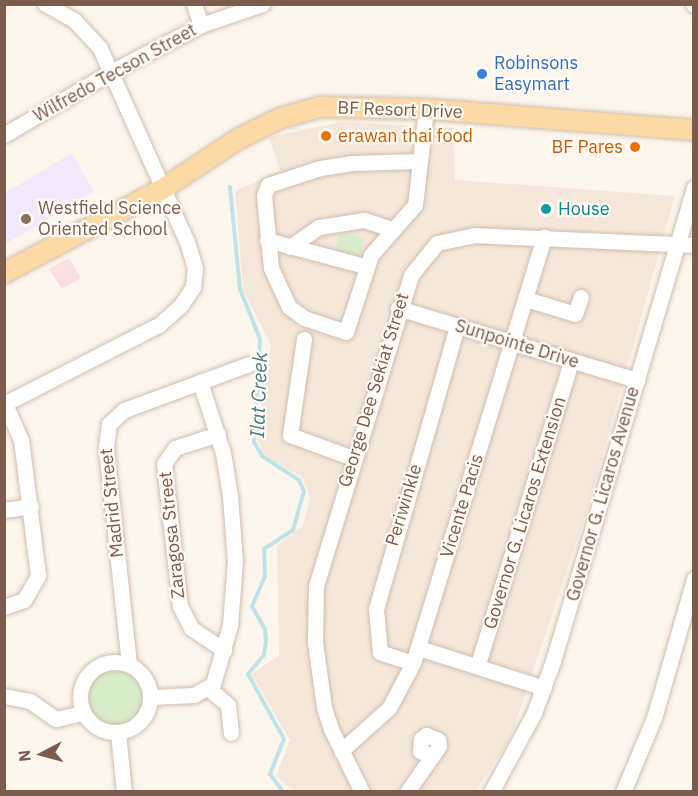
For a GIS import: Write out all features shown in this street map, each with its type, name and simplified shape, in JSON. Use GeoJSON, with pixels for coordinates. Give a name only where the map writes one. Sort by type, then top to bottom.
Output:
{"type":"FeatureCollection","features":[{"type":"Feature","properties":{"kind":"main road","name":"BF Resort Drive"},"geometry":{"type":"LineString","coordinates":[[4,273],[161,190],[240,138],[280,118],[320,107],[426,109],[693,130]]}},
{"type":"Feature","properties":{"kind":"street"},"geometry":{"type":"LineString","coordinates":[[4,607],[24,600],[38,576],[21,440],[5,404],[160,324],[181,305],[193,287],[195,268],[187,242],[161,190],[100,48],[74,20],[45,4]]}},
{"type":"Feature","properties":{"kind":"street"},"geometry":{"type":"LineString","coordinates":[[194,4],[201,25]]}},
{"type":"Feature","properties":{"kind":"street","name":"Wilfredo Tecson Street"},"geometry":{"type":"LineString","coordinates":[[4,135],[109,73],[201,25],[262,4]]}},
{"type":"Feature","properties":{"kind":"street"},"geometry":{"type":"LineString","coordinates":[[419,161],[341,165],[268,184],[264,196],[271,268],[289,307],[304,318],[346,332],[365,266],[391,229],[415,205],[426,109]]}},
{"type":"Feature","properties":{"kind":"street","name":"Governor G. Licaros Avenue"},"geometry":{"type":"LineString","coordinates":[[491,792],[544,688],[693,188]]}},
{"type":"Feature","properties":{"kind":"street"},"geometry":{"type":"LineString","coordinates":[[290,247],[319,227],[364,220],[391,229]]}},
{"type":"Feature","properties":{"kind":"street","name":"George Dee Sekiat Street"},"geometry":{"type":"LineString","coordinates":[[359,790],[324,707],[315,642],[315,605],[319,567],[398,308],[411,275],[437,243],[474,235],[693,245]]}},
{"type":"Feature","properties":{"kind":"street","name":"Vicente Pacis"},"geometry":{"type":"LineString","coordinates":[[341,751],[389,708],[419,648],[544,237]]}},
{"type":"Feature","properties":{"kind":"street"},"geometry":{"type":"LineString","coordinates":[[267,240],[365,266]]}},
{"type":"Feature","properties":{"kind":"street"},"geometry":{"type":"LineString","coordinates":[[526,299],[575,314],[581,297]]}},
{"type":"Feature","properties":{"kind":"street","name":"Sunpointe Drive"},"geometry":{"type":"LineString","coordinates":[[398,308],[636,380]]}},
{"type":"Feature","properties":{"kind":"street","name":"Periwinkle"},"geometry":{"type":"LineString","coordinates":[[413,663],[380,652],[376,609],[457,326]]}},
{"type":"Feature","properties":{"kind":"street"},"geometry":{"type":"LineString","coordinates":[[304,339],[290,435],[353,458]]}},
{"type":"Feature","properties":{"kind":"street","name":"Governor G. Licaros Extension"},"geometry":{"type":"LineString","coordinates":[[478,664],[571,361]]}},
{"type":"Feature","properties":{"kind":"street","name":"Madrid Street"},"geometry":{"type":"LineString","coordinates":[[129,664],[106,434],[109,424],[123,410],[249,364]]}},
{"type":"Feature","properties":{"kind":"street"},"geometry":{"type":"LineString","coordinates":[[151,697],[194,695],[208,688],[219,674],[225,650],[233,596],[234,531],[218,434],[200,382]]}},
{"type":"Feature","properties":{"kind":"street","name":"Zaragosa Street"},"geometry":{"type":"LineString","coordinates":[[218,434],[175,448],[169,452],[164,464],[180,606],[191,628],[225,650]]}},
{"type":"Feature","properties":{"kind":"street"},"geometry":{"type":"LineString","coordinates":[[4,510],[31,506]]}},
{"type":"Feature","properties":{"kind":"street"},"geometry":{"type":"LineString","coordinates":[[623,792],[654,718],[692,584]]}},
{"type":"Feature","properties":{"kind":"street"},"geometry":{"type":"LineString","coordinates":[[419,648],[478,664],[544,688]]}},
{"type":"Feature","properties":{"kind":"street"},"geometry":{"type":"LineString","coordinates":[[117,662],[129,664],[145,678],[151,697],[141,722],[118,733],[98,728],[83,713],[81,688],[94,668],[117,662]]}},
{"type":"Feature","properties":{"kind":"street"},"geometry":{"type":"LineString","coordinates":[[208,688],[228,705],[231,733]]}},
{"type":"Feature","properties":{"kind":"street"},"geometry":{"type":"LineString","coordinates":[[4,696],[30,701],[56,719],[83,713]]}},
{"type":"Feature","properties":{"kind":"street"},"geometry":{"type":"LineString","coordinates":[[118,733],[124,792]]}},
{"type":"Feature","properties":{"kind":"street"},"geometry":{"type":"LineString","coordinates":[[407,792],[432,756]]}},
{"type":"Feature","properties":{"kind":"shaded area"},"geometry":{"type":"Polygon","coordinates":[[[342,122],[453,128],[455,180],[675,196],[588,508],[510,739],[476,791],[295,791],[276,777],[290,740],[251,674],[279,656],[277,545],[303,526],[310,497],[303,478],[263,455],[256,436],[271,345],[243,290],[235,191],[280,171],[269,137],[342,122]]]}},
{"type":"Feature","properties":{"kind":"shaded area","name":"Westfield Science Oriented School"},"geometry":{"type":"Polygon","coordinates":[[[72,153],[94,192],[5,244],[5,193],[72,153]]]}},
{"type":"Feature","properties":{"kind":"shaded area"},"geometry":{"type":"Polygon","coordinates":[[[69,258],[81,278],[62,289],[49,269],[69,258]]]}},
{"type":"Feature","properties":{"kind":"green space"},"geometry":{"type":"Polygon","coordinates":[[[340,232],[364,238],[359,259],[335,253],[340,232]]]}},
{"type":"Feature","properties":{"kind":"green space"},"geometry":{"type":"Polygon","coordinates":[[[109,667],[121,667],[136,675],[144,690],[144,702],[136,717],[121,725],[109,725],[94,717],[86,702],[86,690],[94,675],[109,667]]]}},
{"type":"Feature","properties":{"kind":"waterway","name":"Ilat Creek"},"geometry":{"type":"LineString","coordinates":[[230,187],[240,289],[260,339],[254,442],[262,456],[299,480],[304,491],[293,530],[264,549],[265,576],[252,606],[265,629],[266,640],[264,655],[248,674],[284,739],[270,774],[283,792]]}},
{"type":"Feature","properties":{"kind":"place","name":"Robinsons Easymart"},"geometry":{"type":"Point","coordinates":[482,74]}},
{"type":"Feature","properties":{"kind":"place","name":"erawan thai food"},"geometry":{"type":"Point","coordinates":[326,136]}},
{"type":"Feature","properties":{"kind":"place","name":"BF Pares"},"geometry":{"type":"Point","coordinates":[635,147]}},
{"type":"Feature","properties":{"kind":"place","name":"House"},"geometry":{"type":"Point","coordinates":[546,209]}},
{"type":"Feature","properties":{"kind":"place","name":"Westfield Science Oriented School"},"geometry":{"type":"Point","coordinates":[26,219]}}]}
